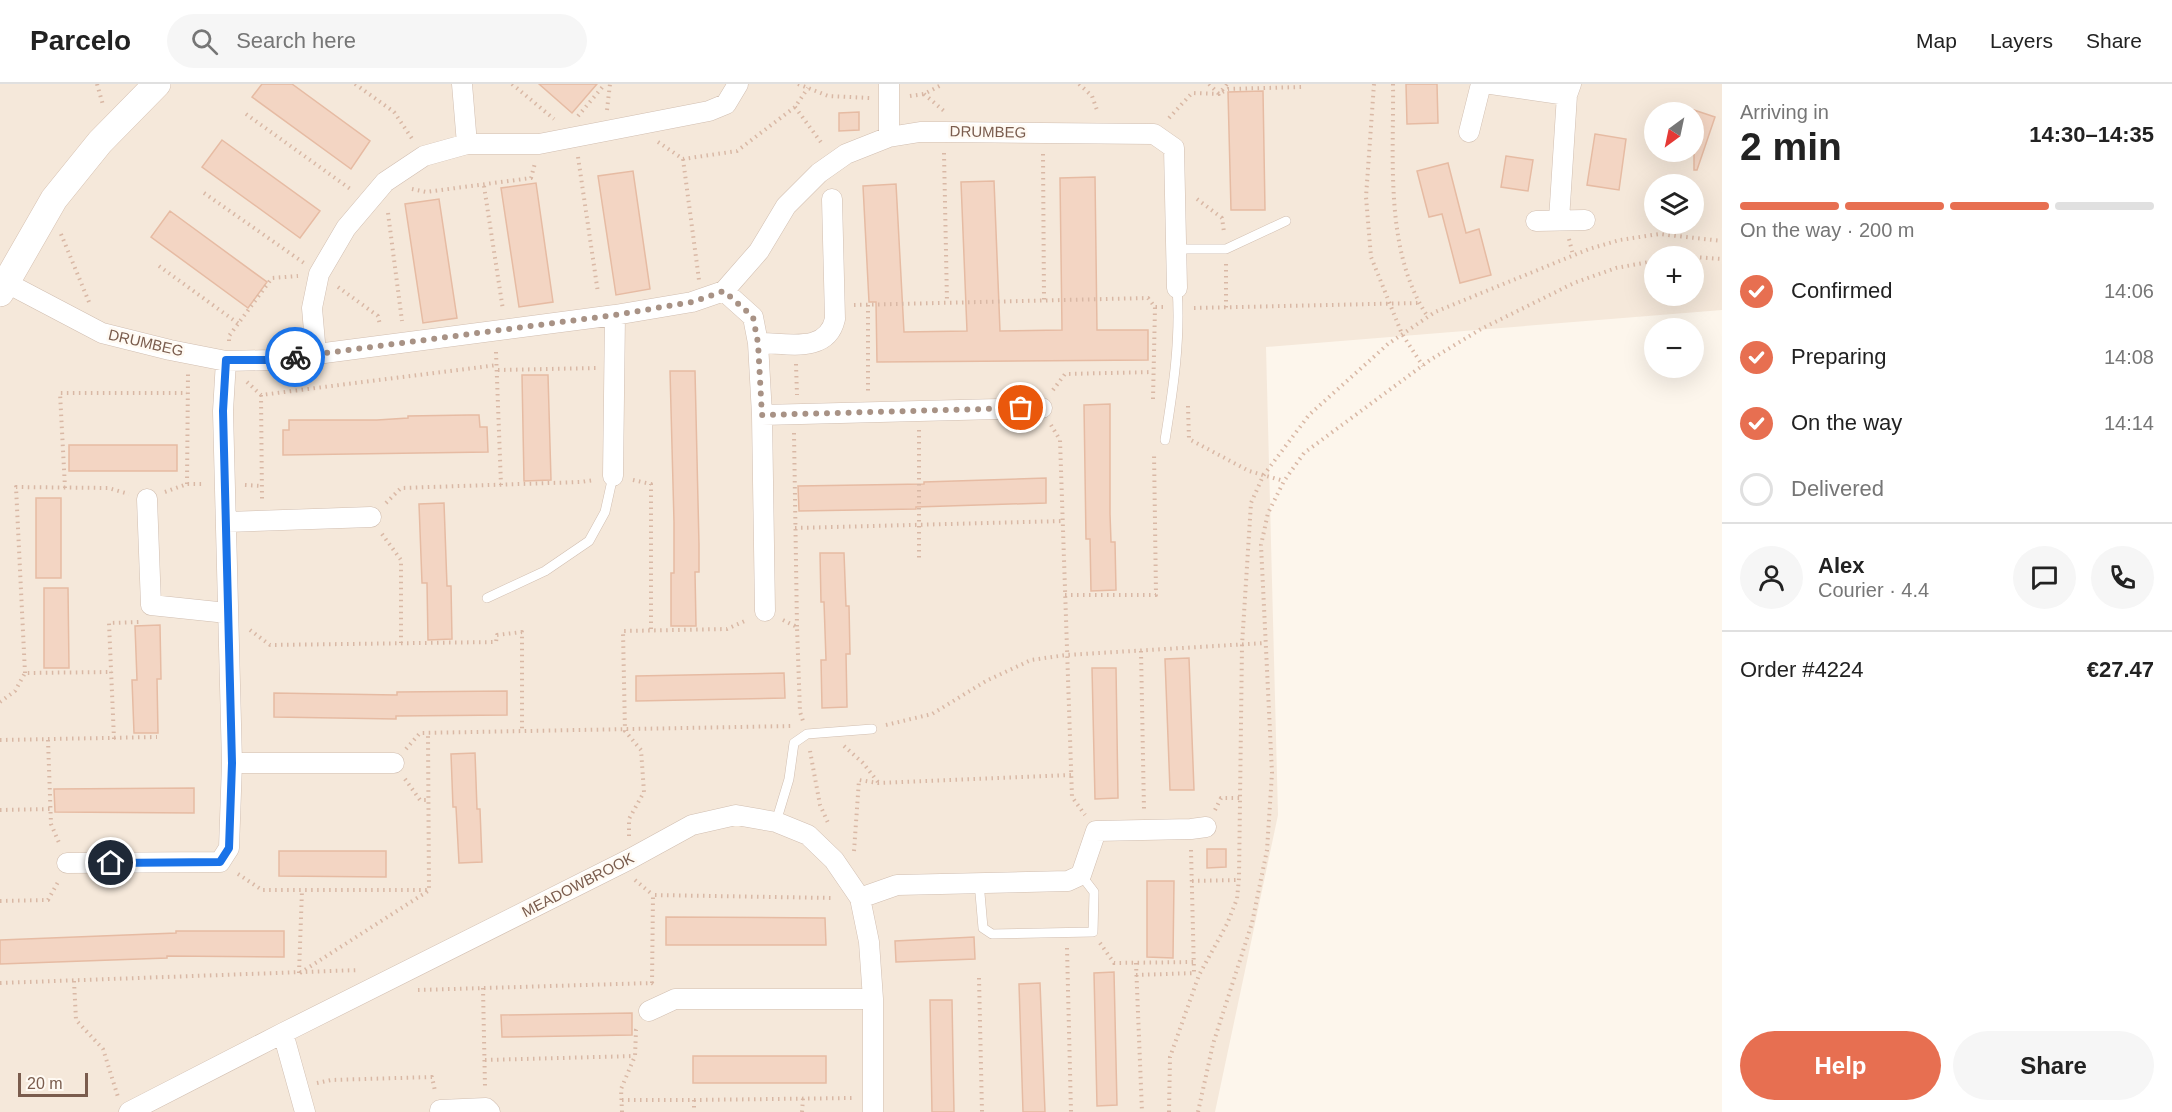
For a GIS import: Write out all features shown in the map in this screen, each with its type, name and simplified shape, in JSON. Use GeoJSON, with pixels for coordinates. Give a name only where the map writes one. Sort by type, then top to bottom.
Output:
{"type":"FeatureCollection","features":[{"type":"Feature","properties":{"kind":"main road"},"geometry":{"type":"LineString","coordinates":[[3,288],[54,199],[100,142],[157,84]]}},
{"type":"Feature","properties":{"kind":"street"},"geometry":{"type":"LineString","coordinates":[[462,84],[468,144]]}},
{"type":"Feature","properties":{"kind":"street"},"geometry":{"type":"LineString","coordinates":[[316,354],[312,308],[319,274],[346,228],[385,182],[423,156],[468,144],[539,144],[570,135],[634,126],[709,111],[726,104],[738,84]]}},
{"type":"Feature","properties":{"kind":"street"},"geometry":{"type":"LineString","coordinates":[[1469,132],[1480,84]]}},
{"type":"Feature","properties":{"kind":"street"},"geometry":{"type":"LineString","coordinates":[[1491,84],[1569,90],[1558,202],[1559,220]]}},
{"type":"Feature","properties":{"kind":"street"},"geometry":{"type":"LineString","coordinates":[[889,92],[889,137]]}},
{"type":"Feature","properties":{"kind":"street","name":"DRUMBEG"},"geometry":{"type":"LineString","coordinates":[[3,288],[102,333],[226,360],[271,360],[615,315],[692,302],[724,291],[759,251],[786,206],[819,172],[846,154],[889,137],[920,132],[1154,134]]}},
{"type":"Feature","properties":{"kind":"street"},"geometry":{"type":"LineString","coordinates":[[1154,134],[1174,148],[1178,298]]}},
{"type":"Feature","properties":{"kind":"street"},"geometry":{"type":"LineString","coordinates":[[758,343],[812,344],[825,338],[833,329],[835,306],[832,199]]}},
{"type":"Feature","properties":{"kind":"street"},"geometry":{"type":"LineString","coordinates":[[1536,221],[1585,220]]}},
{"type":"Feature","properties":{"kind":"street"},"geometry":{"type":"LineString","coordinates":[[724,291],[753,317],[758,343],[762,415],[765,611]]}},
{"type":"Feature","properties":{"kind":"street"},"geometry":{"type":"LineString","coordinates":[[613,476],[615,315]]}},
{"type":"Feature","properties":{"kind":"street"},"geometry":{"type":"LineString","coordinates":[[67,863],[220,862],[229,848],[232,763],[223,411],[226,360]]}},
{"type":"Feature","properties":{"kind":"street"},"geometry":{"type":"LineString","coordinates":[[762,415],[1041,408]]}},
{"type":"Feature","properties":{"kind":"street"},"geometry":{"type":"LineString","coordinates":[[147,499],[151,605],[227,613]]}},
{"type":"Feature","properties":{"kind":"street"},"geometry":{"type":"LineString","coordinates":[[227,522],[371,517]]}},
{"type":"Feature","properties":{"kind":"street"},"geometry":{"type":"LineString","coordinates":[[232,763],[394,763]]}},
{"type":"Feature","properties":{"kind":"street","name":"MEADOWBROOK"},"geometry":{"type":"LineString","coordinates":[[124,1107],[283,1033],[630,859],[692,825],[736,815],[776,822],[808,835],[834,860],[860,898],[869,942],[873,999],[873,1105]]}},
{"type":"Feature","properties":{"kind":"street"},"geometry":{"type":"LineString","coordinates":[[860,898],[897,885],[1068,881],[1081,875],[1096,831],[1198,828]]}},
{"type":"Feature","properties":{"kind":"street"},"geometry":{"type":"LineString","coordinates":[[649,1011],[675,999],[873,999]]}},
{"type":"Feature","properties":{"kind":"street"},"geometry":{"type":"LineString","coordinates":[[283,1033],[305,1112]]}},
{"type":"Feature","properties":{"kind":"street"},"geometry":{"type":"LineString","coordinates":[[440,1110],[488,1110]]}},
{"type":"Feature","properties":{"kind":"lane"},"geometry":{"type":"LineString","coordinates":[[1176,249],[1226,249],[1286,221]]}},
{"type":"Feature","properties":{"kind":"lane"},"geometry":{"type":"LineString","coordinates":[[1165,440],[1172,395],[1178,298]]}},
{"type":"Feature","properties":{"kind":"lane"},"geometry":{"type":"LineString","coordinates":[[487,598],[545,571],[589,541],[605,512],[613,476]]}},
{"type":"Feature","properties":{"kind":"lane"},"geometry":{"type":"LineString","coordinates":[[776,822],[789,779],[794,744],[807,734],[872,729]]}},
{"type":"Feature","properties":{"kind":"lane"},"geometry":{"type":"LineString","coordinates":[[978,882],[983,928],[992,934],[1093,932],[1094,892],[1081,875]]}},
{"type":"Feature","properties":{"kind":"path"},"geometry":{"type":"LineString","coordinates":[[355,84],[394,112],[423,156]]}},
{"type":"Feature","properties":{"kind":"path"},"geometry":{"type":"LineString","coordinates":[[512,84],[570,135],[598,293]]}},
{"type":"Feature","properties":{"kind":"path"},"geometry":{"type":"LineString","coordinates":[[570,135],[604,84]]}},
{"type":"Feature","properties":{"kind":"path"},"geometry":{"type":"LineString","coordinates":[[798,84],[828,96],[889,92],[924,94],[943,84]]}},
{"type":"Feature","properties":{"kind":"path"},"geometry":{"type":"LineString","coordinates":[[1079,84],[1092,96],[1104,134]]}},
{"type":"Feature","properties":{"kind":"path"},"geometry":{"type":"LineString","coordinates":[[1209,84],[1219,94]]}},
{"type":"Feature","properties":{"kind":"path"},"geometry":{"type":"LineString","coordinates":[[1219,94],[1227,84]]}},
{"type":"Feature","properties":{"kind":"path"},"geometry":{"type":"LineString","coordinates":[[1374,84],[1366,197],[1371,257],[1402,334],[1423,366]]}},
{"type":"Feature","properties":{"kind":"path"},"geometry":{"type":"LineString","coordinates":[[1393,84],[1394,216],[1408,279],[1418,303],[1428,317]]}},
{"type":"Feature","properties":{"kind":"path"},"geometry":{"type":"LineString","coordinates":[[1154,134],[1192,93],[1219,94],[1228,88],[1303,87]]}},
{"type":"Feature","properties":{"kind":"path"},"geometry":{"type":"LineString","coordinates":[[634,126],[683,159],[736,151],[795,107],[808,88]]}},
{"type":"Feature","properties":{"kind":"path"},"geometry":{"type":"LineString","coordinates":[[795,107],[834,163]]}},
{"type":"Feature","properties":{"kind":"path"},"geometry":{"type":"LineString","coordinates":[[246,114],[369,202]]}},
{"type":"Feature","properties":{"kind":"path"},"geometry":{"type":"LineString","coordinates":[[944,132],[946,302]]}},
{"type":"Feature","properties":{"kind":"path"},"geometry":{"type":"LineString","coordinates":[[1042,133],[1044,300]]}},
{"type":"Feature","properties":{"kind":"path"},"geometry":{"type":"LineString","coordinates":[[405,343],[385,182],[426,192],[531,178],[539,144]]}},
{"type":"Feature","properties":{"kind":"path"},"geometry":{"type":"LineString","coordinates":[[683,159],[699,284],[693,287],[692,302]]}},
{"type":"Feature","properties":{"kind":"path"},"geometry":{"type":"LineString","coordinates":[[484,186],[503,310]]}},
{"type":"Feature","properties":{"kind":"path"},"geometry":{"type":"LineString","coordinates":[[204,193],[319,274]]}},
{"type":"Feature","properties":{"kind":"path"},"geometry":{"type":"LineString","coordinates":[[54,199],[59,228],[102,333]]}},
{"type":"Feature","properties":{"kind":"path"},"geometry":{"type":"LineString","coordinates":[[1169,1112],[1170,1057],[1197,973],[1227,924],[1237,899],[1241,798],[1242,645],[1251,504],[1263,476],[1309,415],[1388,344],[1435,312],[1589,249],[1620,240],[1659,234],[1722,241]]}},
{"type":"Feature","properties":{"kind":"path"},"geometry":{"type":"LineString","coordinates":[[1704,258],[1722,259]]}},
{"type":"Feature","properties":{"kind":"path"},"geometry":{"type":"LineString","coordinates":[[1198,1112],[1213,1044],[1252,923],[1266,850],[1272,772],[1262,545],[1268,513],[1284,481],[1304,453],[1423,366],[1481,329],[1574,283],[1616,268],[1644,263]]}},
{"type":"Feature","properties":{"kind":"path"},"geometry":{"type":"LineString","coordinates":[[159,266],[239,324]]}},
{"type":"Feature","properties":{"kind":"path"},"geometry":{"type":"LineString","coordinates":[[835,306],[1148,298],[1155,307],[1153,407]]}},
{"type":"Feature","properties":{"kind":"path"},"geometry":{"type":"LineString","coordinates":[[1155,307],[1178,298],[1226,308],[1418,303]]}},
{"type":"Feature","properties":{"kind":"path"},"geometry":{"type":"LineString","coordinates":[[868,305],[868,412]]}},
{"type":"Feature","properties":{"kind":"path"},"geometry":{"type":"LineString","coordinates":[[493,330],[498,367],[501,485]]}},
{"type":"Feature","properties":{"kind":"path"},"geometry":{"type":"LineString","coordinates":[[796,343],[797,627]]}},
{"type":"Feature","properties":{"kind":"path"},"geometry":{"type":"LineString","coordinates":[[187,484],[188,353]]}},
{"type":"Feature","properties":{"kind":"path"},"geometry":{"type":"LineString","coordinates":[[226,360],[261,395],[262,520]]}},
{"type":"Feature","properties":{"kind":"path"},"geometry":{"type":"LineString","coordinates":[[261,395],[498,367],[614,368]]}},
{"type":"Feature","properties":{"kind":"path"},"geometry":{"type":"LineString","coordinates":[[1096,831],[1072,797],[1060,440],[1041,408],[1065,374],[1153,372]]}},
{"type":"Feature","properties":{"kind":"path"},"geometry":{"type":"LineString","coordinates":[[0,702],[15,690],[25,673],[16,488],[66,488],[60,393],[188,393]]}},
{"type":"Feature","properties":{"kind":"path"},"geometry":{"type":"LineString","coordinates":[[1188,404],[1189,439],[1228,461],[1263,476],[1284,481]]}},
{"type":"Feature","properties":{"kind":"path"},"geometry":{"type":"LineString","coordinates":[[919,411],[919,561]]}},
{"type":"Feature","properties":{"kind":"path"},"geometry":{"type":"LineString","coordinates":[[1065,595],[1156,595],[1154,442]]}},
{"type":"Feature","properties":{"kind":"path"},"geometry":{"type":"LineString","coordinates":[[401,643],[401,560],[371,517],[401,488],[581,482],[613,476],[651,484],[651,630]]}},
{"type":"Feature","properties":{"kind":"path"},"geometry":{"type":"LineString","coordinates":[[795,528],[1064,521]]}},
{"type":"Feature","properties":{"kind":"path"},"geometry":{"type":"LineString","coordinates":[[114,739],[109,623],[142,622],[151,605]]}},
{"type":"Feature","properties":{"kind":"path"},"geometry":{"type":"LineString","coordinates":[[630,859],[629,819],[644,792],[641,750],[625,731],[623,631],[727,629],[765,611]]}},
{"type":"Feature","properties":{"kind":"path"},"geometry":{"type":"LineString","coordinates":[[227,613],[270,645],[496,642],[497,634],[522,632],[522,732]]}},
{"type":"Feature","properties":{"kind":"path"},"geometry":{"type":"LineString","coordinates":[[872,729],[932,714],[986,681],[1032,660],[1265,643]]}},
{"type":"Feature","properties":{"kind":"path"},"geometry":{"type":"LineString","coordinates":[[1141,651],[1145,829]]}},
{"type":"Feature","properties":{"kind":"path"},"geometry":{"type":"LineString","coordinates":[[25,673],[112,672]]}},
{"type":"Feature","properties":{"kind":"path"},"geometry":{"type":"LineString","coordinates":[[429,800],[420,801],[394,763],[420,734],[792,726],[807,734]]}},
{"type":"Feature","properties":{"kind":"path"},"geometry":{"type":"LineString","coordinates":[[835,731],[840,742],[863,763],[879,783]]}},
{"type":"Feature","properties":{"kind":"path"},"geometry":{"type":"LineString","coordinates":[[428,734],[429,890]]}},
{"type":"Feature","properties":{"kind":"path"},"geometry":{"type":"LineString","coordinates":[[0,740],[157,737]]}},
{"type":"Feature","properties":{"kind":"path"},"geometry":{"type":"LineString","coordinates":[[0,901],[48,900],[67,863],[51,824],[48,740]]}},
{"type":"Feature","properties":{"kind":"path"},"geometry":{"type":"LineString","coordinates":[[854,856],[859,780],[879,783],[1071,775]]}},
{"type":"Feature","properties":{"kind":"path"},"geometry":{"type":"LineString","coordinates":[[1197,973],[1192,880],[1198,828],[1221,798],[1241,798]]}},
{"type":"Feature","properties":{"kind":"path"},"geometry":{"type":"LineString","coordinates":[[0,810],[50,809]]}},
{"type":"Feature","properties":{"kind":"path"},"geometry":{"type":"LineString","coordinates":[[220,862],[262,890],[429,890]]}},
{"type":"Feature","properties":{"kind":"path"},"geometry":{"type":"LineString","coordinates":[[1192,880],[1239,880]]}},
{"type":"Feature","properties":{"kind":"path"},"geometry":{"type":"LineString","coordinates":[[302,890],[299,973],[429,890]]}},
{"type":"Feature","properties":{"kind":"path"},"geometry":{"type":"LineString","coordinates":[[652,983],[653,895],[860,898]]}},
{"type":"Feature","properties":{"kind":"path"},"geometry":{"type":"LineString","coordinates":[[1067,932],[1071,1112]]}},
{"type":"Feature","properties":{"kind":"path"},"geometry":{"type":"LineString","coordinates":[[1093,932],[1114,963],[1195,962]]}},
{"type":"Feature","properties":{"kind":"path"},"geometry":{"type":"LineString","coordinates":[[1136,963],[1142,1112]]}},
{"type":"Feature","properties":{"kind":"path"},"geometry":{"type":"LineString","coordinates":[[1136,975],[1197,973]]}},
{"type":"Feature","properties":{"kind":"path"},"geometry":{"type":"LineString","coordinates":[[979,978],[982,1112]]}},
{"type":"Feature","properties":{"kind":"path"},"geometry":{"type":"LineString","coordinates":[[74,981],[76,1020],[103,1049],[124,1107]]}},
{"type":"Feature","properties":{"kind":"path"},"geometry":{"type":"LineString","coordinates":[[622,1112],[621,1089],[635,1056],[636,1030],[649,1011],[635,984]]}},
{"type":"Feature","properties":{"kind":"path"},"geometry":{"type":"LineString","coordinates":[[483,988],[488,1110]]}},
{"type":"Feature","properties":{"kind":"path"},"geometry":{"type":"LineString","coordinates":[[485,1060],[635,1056]]}},
{"type":"Feature","properties":{"kind":"path"},"geometry":{"type":"LineString","coordinates":[[298,1088],[331,1080],[432,1077],[440,1110]]}},
{"type":"Feature","properties":{"kind":"path"},"geometry":{"type":"LineString","coordinates":[[802,1112],[803,1098]]}},
{"type":"Feature","properties":{"kind":"path"},"geometry":{"type":"LineString","coordinates":[[622,1100],[803,1098],[873,1105]]}},
{"type":"Feature","properties":{"kind":"path"},"geometry":{"type":"LineString","coordinates":[[694,1100],[694,1112]]}},
{"type":"Feature","properties":{"kind":"shaded area"},"geometry":{"type":"Polygon","coordinates":[[[0,84],[1722,84],[1722,310],[1266,347],[1278,815],[1215,1112],[0,1112],[0,84]]]}},
{"type":"Feature","properties":{"kind":"building"},"geometry":{"type":"Polygon","coordinates":[[[262,84],[292,84],[370,141],[351,169],[252,97],[262,84]]]}},
{"type":"Feature","properties":{"kind":"building"},"geometry":{"type":"Polygon","coordinates":[[[539,84],[597,84],[572,113],[539,84]]]}},
{"type":"Feature","properties":{"kind":"building"},"geometry":{"type":"Polygon","coordinates":[[[1406,84],[1437,84],[1438,123],[1407,124],[1406,84]]]}},
{"type":"Feature","properties":{"kind":"building"},"geometry":{"type":"Polygon","coordinates":[[[1263,91],[1265,210],[1231,210],[1228,92],[1263,91]]]}},
{"type":"Feature","properties":{"kind":"building"},"geometry":{"type":"Polygon","coordinates":[[[859,112],[859,130],[839,131],[839,113],[859,112]]]}},
{"type":"Feature","properties":{"kind":"building"},"geometry":{"type":"Polygon","coordinates":[[[1704,113],[1715,117],[1704,149],[1704,113]]]}},
{"type":"Feature","properties":{"kind":"building"},"geometry":{"type":"Polygon","coordinates":[[[1595,134],[1626,139],[1619,190],[1587,185],[1595,134]]]}},
{"type":"Feature","properties":{"kind":"building"},"geometry":{"type":"Polygon","coordinates":[[[222,140],[320,211],[300,238],[202,167],[222,140]]]}},
{"type":"Feature","properties":{"kind":"building"},"geometry":{"type":"Polygon","coordinates":[[[1506,156],[1533,160],[1528,191],[1501,187],[1506,156]]]}},
{"type":"Feature","properties":{"kind":"building"},"geometry":{"type":"Polygon","coordinates":[[[1694,162],[1700,162],[1697,170],[1694,170],[1694,162]]]}},
{"type":"Feature","properties":{"kind":"building"},"geometry":{"type":"Polygon","coordinates":[[[1448,163],[1466,233],[1479,229],[1491,275],[1460,283],[1442,214],[1429,217],[1417,171],[1448,163]]]}},
{"type":"Feature","properties":{"kind":"building"},"geometry":{"type":"Polygon","coordinates":[[[633,171],[650,289],[616,295],[598,176],[633,171]]]}},
{"type":"Feature","properties":{"kind":"building"},"geometry":{"type":"Polygon","coordinates":[[[1095,177],[1097,330],[1148,330],[1148,360],[877,362],[876,302],[869,302],[863,186],[896,184],[904,332],[967,331],[961,182],[994,181],[1000,331],[1062,330],[1060,178],[1095,177]]]}},
{"type":"Feature","properties":{"kind":"building"},"geometry":{"type":"Polygon","coordinates":[[[536,183],[553,302],[519,307],[501,188],[536,183]]]}},
{"type":"Feature","properties":{"kind":"building"},"geometry":{"type":"Polygon","coordinates":[[[439,199],[457,318],[423,323],[405,204],[439,199]]]}},
{"type":"Feature","properties":{"kind":"building"},"geometry":{"type":"Polygon","coordinates":[[[170,211],[267,282],[248,308],[151,237],[170,211]]]}},
{"type":"Feature","properties":{"kind":"building"},"geometry":{"type":"Polygon","coordinates":[[[670,371],[695,371],[699,545],[699,572],[695,572],[696,626],[671,626],[674,522],[670,371]]]}},
{"type":"Feature","properties":{"kind":"building"},"geometry":{"type":"Polygon","coordinates":[[[522,375],[548,375],[551,480],[524,481],[522,375]]]}},
{"type":"Feature","properties":{"kind":"building"},"geometry":{"type":"Polygon","coordinates":[[[1110,404],[1110,514],[1111,542],[1115,542],[1116,590],[1091,591],[1090,539],[1086,539],[1084,405],[1110,404]]]}},
{"type":"Feature","properties":{"kind":"building"},"geometry":{"type":"Polygon","coordinates":[[[479,415],[480,427],[487,427],[488,452],[283,455],[283,430],[289,430],[289,420],[377,420],[408,418],[408,416],[479,415]]]}},
{"type":"Feature","properties":{"kind":"building"},"geometry":{"type":"Polygon","coordinates":[[[69,445],[177,445],[177,471],[69,471],[69,445]]]}},
{"type":"Feature","properties":{"kind":"building"},"geometry":{"type":"Polygon","coordinates":[[[1046,478],[1046,503],[799,511],[798,486],[924,484],[924,482],[1046,478]]]}},
{"type":"Feature","properties":{"kind":"building"},"geometry":{"type":"Polygon","coordinates":[[[36,498],[61,498],[61,578],[36,578],[36,498]]]}},
{"type":"Feature","properties":{"kind":"building"},"geometry":{"type":"Polygon","coordinates":[[[444,503],[447,586],[451,586],[452,639],[428,640],[427,583],[422,583],[419,504],[444,503]]]}},
{"type":"Feature","properties":{"kind":"building"},"geometry":{"type":"Polygon","coordinates":[[[820,553],[844,553],[846,606],[849,606],[850,654],[846,654],[847,707],[822,708],[821,660],[826,660],[820,553]]]}},
{"type":"Feature","properties":{"kind":"building"},"geometry":{"type":"Polygon","coordinates":[[[44,588],[68,588],[69,668],[44,668],[44,588]]]}},
{"type":"Feature","properties":{"kind":"building"},"geometry":{"type":"Polygon","coordinates":[[[160,625],[161,679],[157,679],[158,733],[134,733],[132,680],[137,680],[135,626],[160,625]]]}},
{"type":"Feature","properties":{"kind":"building"},"geometry":{"type":"Polygon","coordinates":[[[1189,658],[1194,790],[1170,790],[1165,659],[1189,658]]]}},
{"type":"Feature","properties":{"kind":"building"},"geometry":{"type":"Polygon","coordinates":[[[1092,668],[1116,668],[1118,798],[1095,799],[1092,668]]]}},
{"type":"Feature","properties":{"kind":"building"},"geometry":{"type":"Polygon","coordinates":[[[784,673],[785,698],[636,701],[636,676],[784,673]]]}},
{"type":"Feature","properties":{"kind":"building"},"geometry":{"type":"Polygon","coordinates":[[[507,691],[507,715],[396,716],[396,719],[274,717],[274,693],[397,695],[397,692],[507,691]]]}},
{"type":"Feature","properties":{"kind":"building"},"geometry":{"type":"Polygon","coordinates":[[[475,753],[482,862],[459,863],[456,807],[453,807],[451,754],[475,753]]]}},
{"type":"Feature","properties":{"kind":"building"},"geometry":{"type":"Polygon","coordinates":[[[194,788],[194,813],[55,812],[54,789],[194,788]]]}},
{"type":"Feature","properties":{"kind":"building"},"geometry":{"type":"Polygon","coordinates":[[[1207,849],[1226,849],[1226,867],[1207,868],[1207,849]]]}},
{"type":"Feature","properties":{"kind":"building"},"geometry":{"type":"Polygon","coordinates":[[[279,851],[386,851],[386,877],[279,876],[279,851]]]}},
{"type":"Feature","properties":{"kind":"building"},"geometry":{"type":"Polygon","coordinates":[[[1147,881],[1174,881],[1173,958],[1147,957],[1147,881]]]}},
{"type":"Feature","properties":{"kind":"building"},"geometry":{"type":"Polygon","coordinates":[[[666,917],[825,918],[826,945],[666,945],[666,917]]]}},
{"type":"Feature","properties":{"kind":"building"},"geometry":{"type":"Polygon","coordinates":[[[176,931],[284,931],[284,957],[167,956],[167,958],[0,964],[0,940],[176,933],[176,931]]]}},
{"type":"Feature","properties":{"kind":"building"},"geometry":{"type":"Polygon","coordinates":[[[974,937],[975,959],[896,962],[895,941],[974,937]]]}},
{"type":"Feature","properties":{"kind":"building"},"geometry":{"type":"Polygon","coordinates":[[[1114,972],[1117,1105],[1097,1106],[1094,973],[1114,972]]]}},
{"type":"Feature","properties":{"kind":"building"},"geometry":{"type":"Polygon","coordinates":[[[1040,983],[1045,1112],[1023,1112],[1019,984],[1040,983]]]}},
{"type":"Feature","properties":{"kind":"building"},"geometry":{"type":"Polygon","coordinates":[[[930,1000],[952,1000],[954,1112],[932,1112],[930,1000]]]}},
{"type":"Feature","properties":{"kind":"building"},"geometry":{"type":"Polygon","coordinates":[[[632,1013],[632,1035],[502,1037],[501,1015],[632,1013]]]}},
{"type":"Feature","properties":{"kind":"building"},"geometry":{"type":"Polygon","coordinates":[[[693,1056],[826,1056],[826,1083],[693,1083],[693,1056]]]}},
{"type":"Feature","properties":{"kind":"way so far"},"geometry":{"type":"LineString","coordinates":[[295,357],[615,315],[692,302],[724,291],[753,317],[758,343],[762,415],[1021,408]]}},
{"type":"Feature","properties":{"kind":"route"},"geometry":{"type":"LineString","coordinates":[[111,863],[220,862],[229,848],[232,763],[223,411],[226,360],[271,360],[295,357]]}}]}
